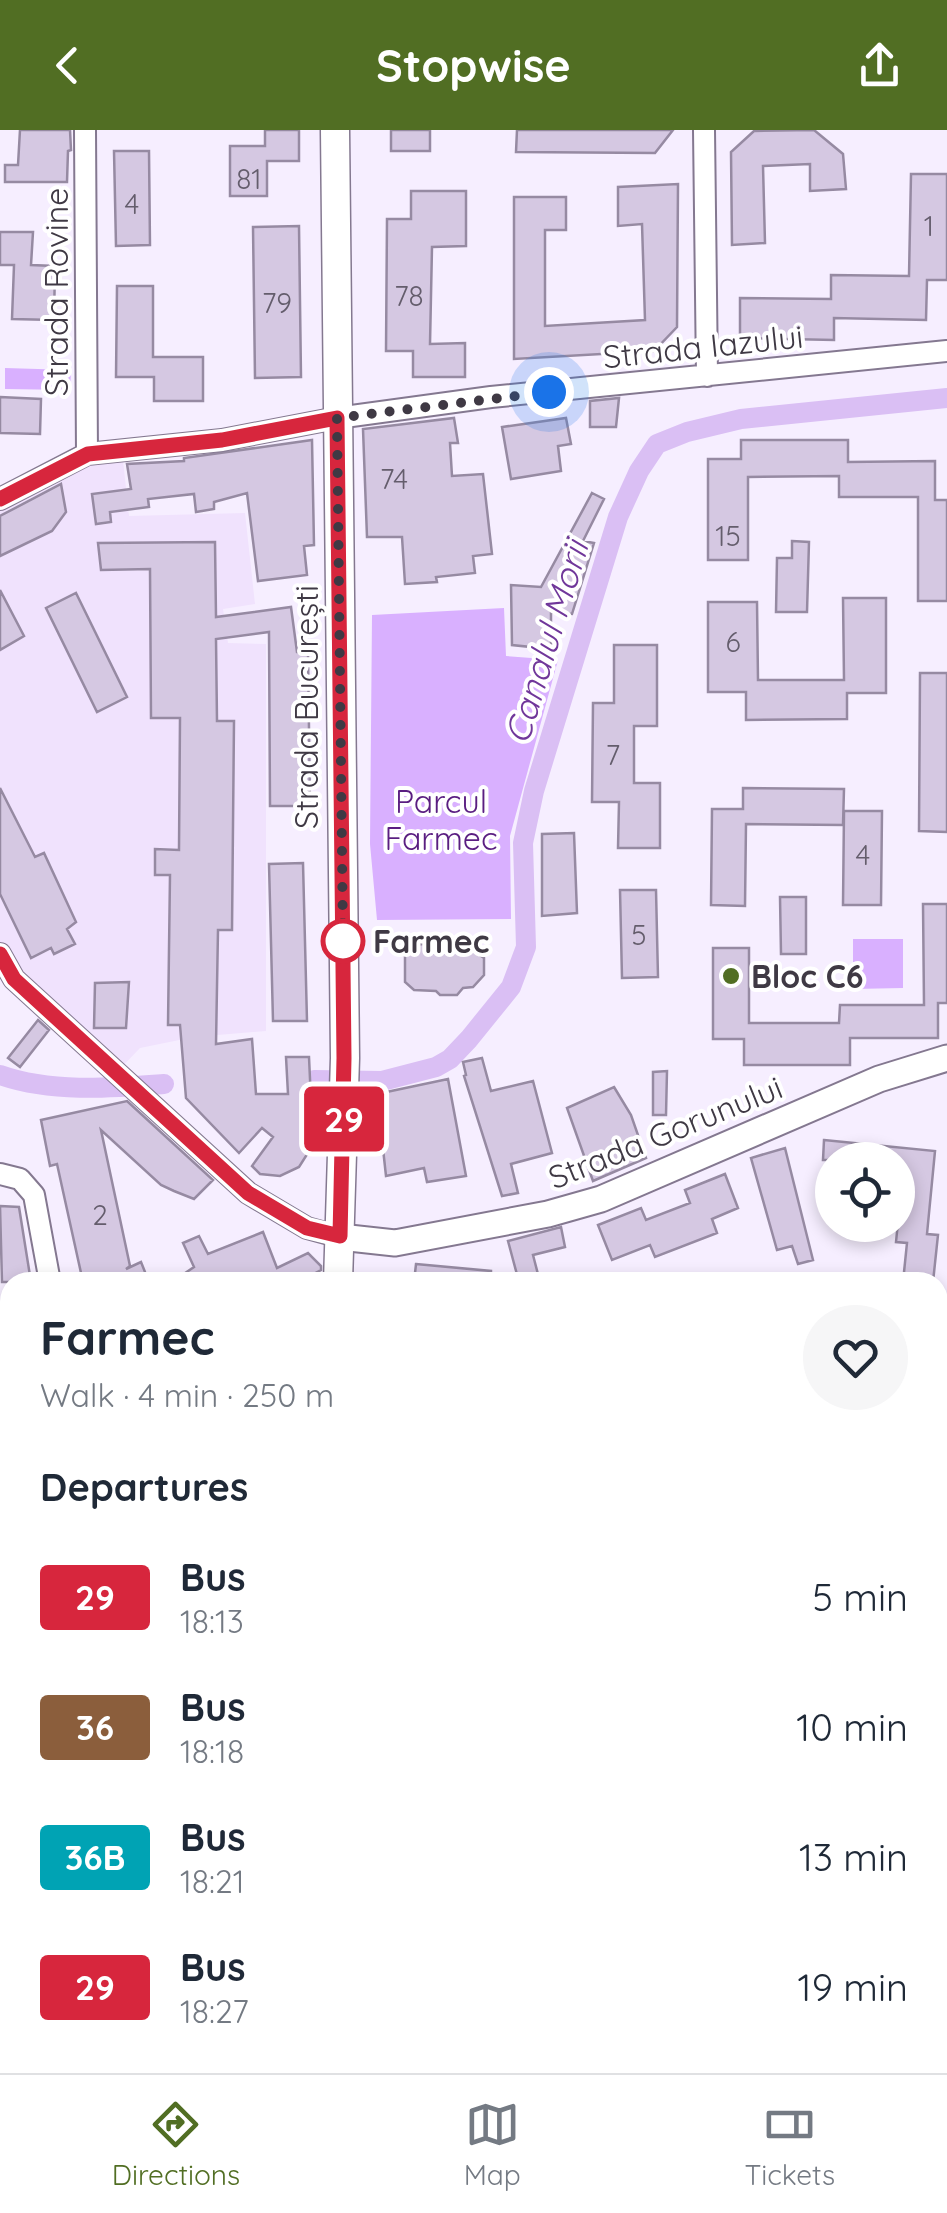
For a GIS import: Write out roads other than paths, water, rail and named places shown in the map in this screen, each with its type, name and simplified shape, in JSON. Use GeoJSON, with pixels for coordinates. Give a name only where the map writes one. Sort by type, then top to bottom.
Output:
{"type":"FeatureCollection","features":[{"type":"Feature","properties":{"kind":"main road","name":"Strada București"},"geometry":{"type":"LineString","coordinates":[[335,130],[344,1058],[338,1272]]}},
{"type":"Feature","properties":{"kind":"street","name":"Strada Rovine"},"geometry":{"type":"LineString","coordinates":[[85,130],[88,454]]}},
{"type":"Feature","properties":{"kind":"street"},"geometry":{"type":"LineString","coordinates":[[704,130],[706,376]]}},
{"type":"Feature","properties":{"kind":"street","name":"Strada Iazului"},"geometry":{"type":"LineString","coordinates":[[0,499],[88,454],[222,440],[337,418],[492,398],[947,350]]}},
{"type":"Feature","properties":{"kind":"street"},"geometry":{"type":"LineString","coordinates":[[0,954],[14,979],[248,1193],[307,1228],[340,1236]]}},
{"type":"Feature","properties":{"kind":"street","name":"Strada Gorunului"},"geometry":{"type":"LineString","coordinates":[[340,1236],[395,1243],[548,1214],[590,1202],[879,1079],[947,1058]]}},
{"type":"Feature","properties":{"kind":"street"},"geometry":{"type":"LineString","coordinates":[[10,1176],[34,1194],[48,1272]]}},
{"type":"Feature","properties":{"kind":"waterway","name":"Canalul Morii"},"geometry":{"type":"LineString","coordinates":[[314,1080],[382,1081],[436,1067],[469,1039],[511,987],[526,947],[523,843],[534,791],[618,517],[639,471],[657,444],[741,419],[947,398]]}},
{"type":"Feature","properties":{"kind":"waterway","name":"Canalul Morii"},"geometry":{"type":"LineString","coordinates":[[0,1075],[60,1087],[164,1084]]}},
{"type":"Feature","properties":{"kind":"place","name":"Farmec"},"geometry":{"type":"Point","coordinates":[343,941]}},
{"type":"Feature","properties":{"kind":"place","name":"Bloc C6"},"geometry":{"type":"Point","coordinates":[731,976]}},
{"type":"Feature","properties":{"kind":"park label","name":"Parcul Farmec"},"geometry":{"type":"Point","coordinates":[441,820]}}]}
